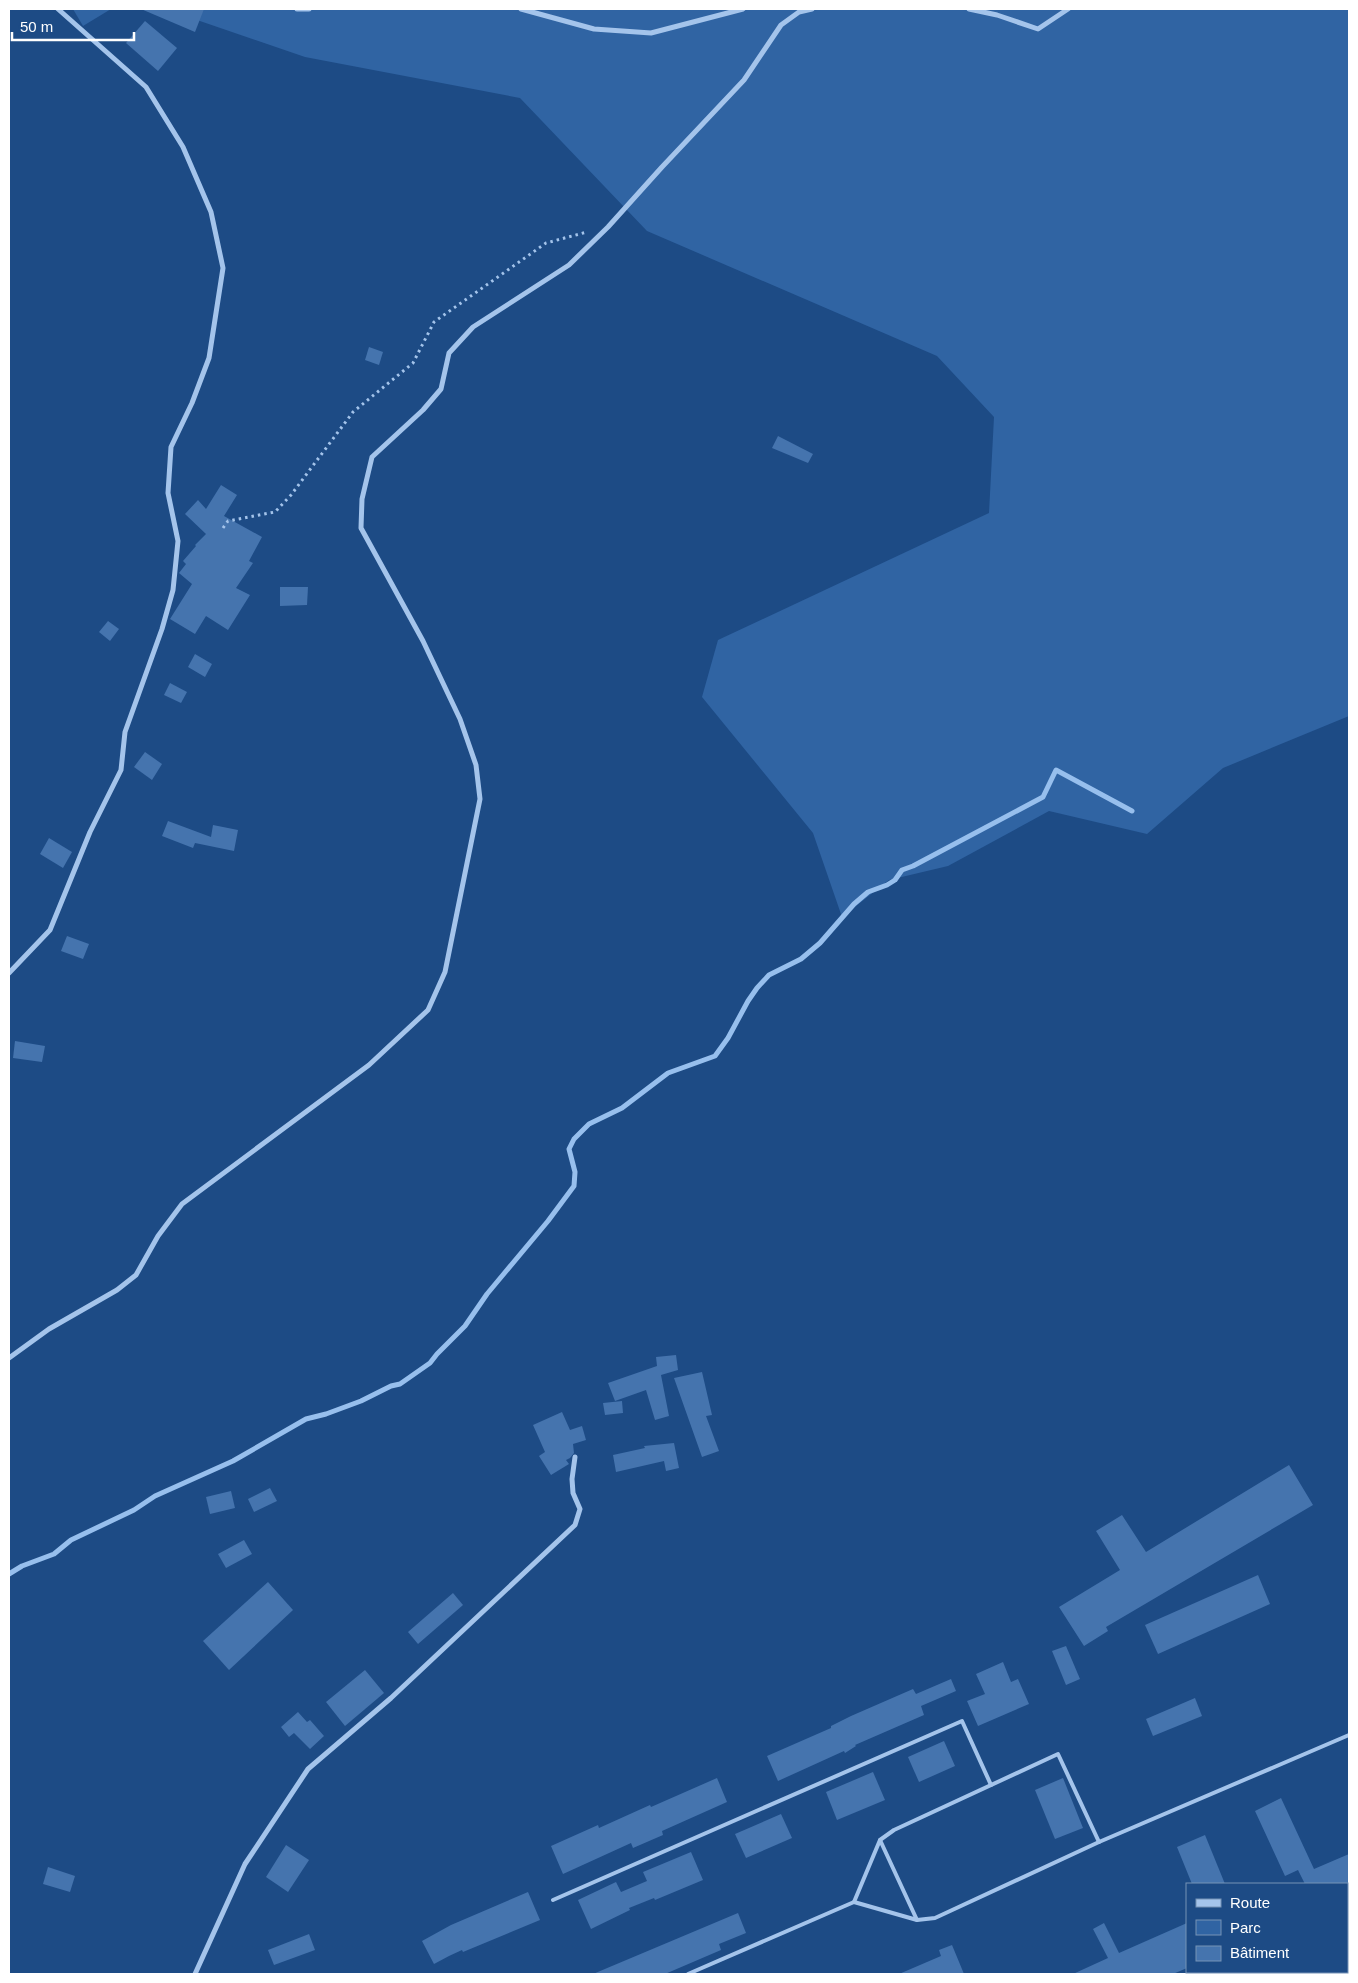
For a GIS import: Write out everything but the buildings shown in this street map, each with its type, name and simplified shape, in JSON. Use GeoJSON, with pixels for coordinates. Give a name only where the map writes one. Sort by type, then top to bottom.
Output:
{"type":"FeatureCollection","features":[{"type":"Feature","properties":{"kind":"street"},"geometry":{"type":"LineString","coordinates":[[9,973],[50,930],[90,832],[121,770],[126,732],[162,629],[173,590],[178,541],[168,493],[171,447],[192,404],[209,358],[223,268],[210,212],[186,155],[146,87],[58,9]]}},
{"type":"Feature","properties":{"kind":"street"},"geometry":{"type":"LineString","coordinates":[[297,9],[309,9]]}},
{"type":"Feature","properties":{"kind":"street"},"geometry":{"type":"LineString","coordinates":[[521,9],[594,29],[651,33],[743,9]]}},
{"type":"Feature","properties":{"kind":"street"},"geometry":{"type":"LineString","coordinates":[[9,1358],[49,1329],[117,1290],[136,1275],[158,1236],[182,1204],[368,1065],[428,1010],[445,972],[480,800],[476,765],[460,719],[423,641],[362,528],[362,499],[372,456],[423,410],[441,389],[448,352],[474,327],[569,265],[608,228],[662,167],[744,80],[781,25],[798,12],[812,9]]}},
{"type":"Feature","properties":{"kind":"street"},"geometry":{"type":"LineString","coordinates":[[969,9],[997,15],[1038,29],[1068,9]]}},
{"type":"Feature","properties":{"kind":"street"},"geometry":{"type":"LineString","coordinates":[[195,1974],[245,1864],[308,1770],[391,1698],[575,1525],[580,1509],[573,1493],[572,1479],[575,1457]]}},
{"type":"Feature","properties":{"kind":"lane"},"geometry":{"type":"LineString","coordinates":[[553,1900],[962,1720],[991,1785]]}},
{"type":"Feature","properties":{"kind":"lane"},"geometry":{"type":"LineString","coordinates":[[688,1974],[854,1902],[917,1920],[935,1918],[1099,1842],[1349,1735]]}},
{"type":"Feature","properties":{"kind":"lane"},"geometry":{"type":"LineString","coordinates":[[854,1902],[880,1840],[894,1830],[1058,1754],[1099,1842]]}},
{"type":"Feature","properties":{"kind":"lane"},"geometry":{"type":"LineString","coordinates":[[880,1840],[917,1920]]}},
{"type":"Feature","properties":{"kind":"path"},"geometry":{"type":"LineString","coordinates":[[223,528],[228,521],[274,512],[291,495],[353,412],[413,363],[434,322],[546,244],[608,228]]}},
{"type":"Feature","properties":{"kind":"green space"},"geometry":{"type":"Polygon","coordinates":[[[73,9],[111,9],[83,26],[73,9]]]}},
{"type":"Feature","properties":{"kind":"green space"},"geometry":{"type":"Polygon","coordinates":[[[165,9],[1349,9],[1349,716],[1223,768],[1147,834],[1049,811],[948,866],[889,880],[842,917],[813,833],[702,697],[718,640],[989,513],[994,417],[937,356],[647,231],[520,98],[305,57],[165,9]]]}},
{"type":"Feature","properties":{"kind":"waterway"},"geometry":{"type":"LineString","coordinates":[[9,1574],[22,1566],[54,1554],[71,1540],[134,1510],[155,1496],[233,1461],[306,1419],[361,1401],[391,1386],[400,1384],[430,1363],[465,1326],[487,1294],[548,1221],[574,1186],[575,1172],[569,1149],[574,1139],[589,1124],[622,1108],[668,1073],[715,1056],[728,1038],[748,1001],[769,975],[801,959],[820,943],[854,904],[868,892],[895,880],[902,870],[913,866],[1043,797],[1056,770],[1132,811]]}}]}
